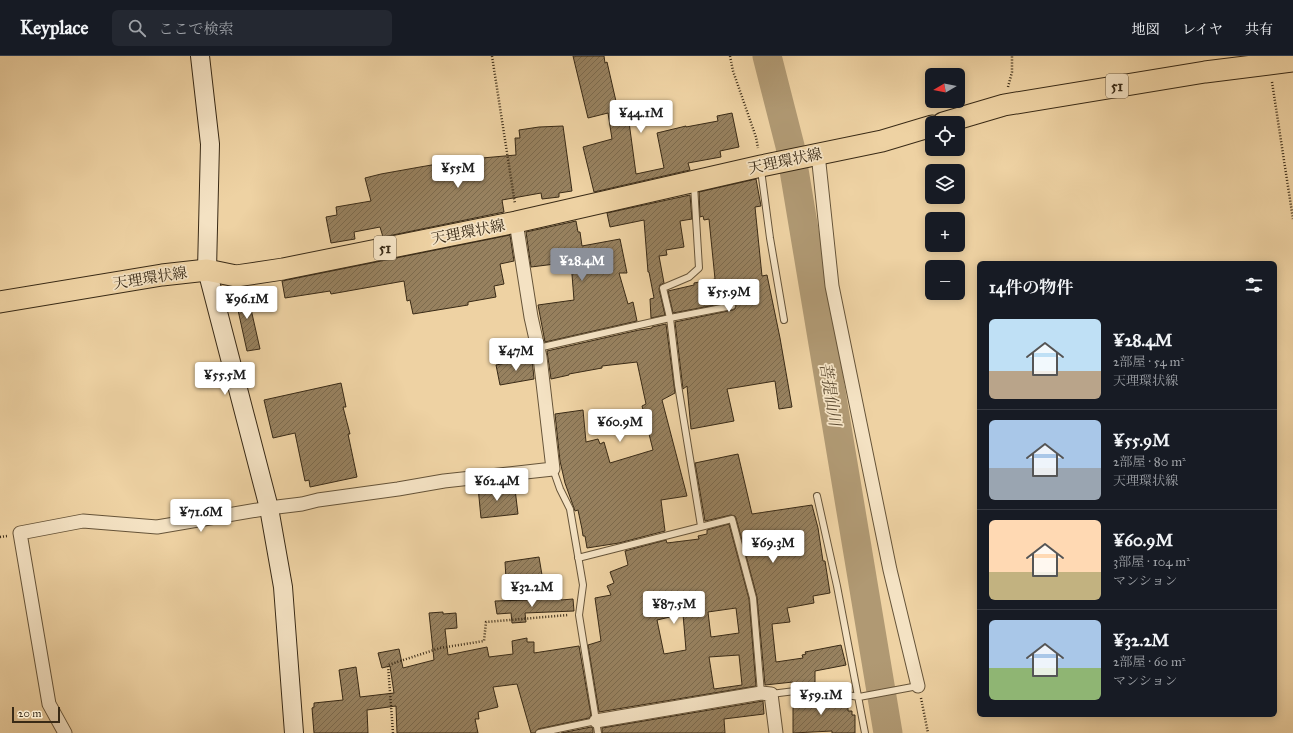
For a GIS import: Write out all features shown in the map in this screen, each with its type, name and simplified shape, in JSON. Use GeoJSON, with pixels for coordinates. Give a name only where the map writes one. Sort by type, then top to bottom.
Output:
{"type":"FeatureCollection","features":[{"type":"Feature","properties":{"kind":"main road","name":"51"},"geometry":{"type":"LineString","coordinates":[[965,117],[1004,105],[1205,72],[1293,61]]}},
{"type":"Feature","properties":{"kind":"main road","name":"天理環状線"},"geometry":{"type":"LineString","coordinates":[[0,302],[162,275],[207,270],[236,276],[290,267],[516,222],[882,140],[925,128]]}},
{"type":"Feature","properties":{"kind":"street"},"geometry":{"type":"LineString","coordinates":[[200,56],[210,144],[207,270],[269,508],[283,587],[294,733]]}},
{"type":"Feature","properties":{"kind":"street"},"geometry":{"type":"LineString","coordinates":[[815,155],[832,286],[915,686]]}},
{"type":"Feature","properties":{"kind":"street"},"geometry":{"type":"LineString","coordinates":[[65,733],[49,704],[20,533],[83,521],[157,527],[444,481],[553,469],[538,348],[531,317],[516,222]]}},
{"type":"Feature","properties":{"kind":"street"},"geometry":{"type":"LineString","coordinates":[[597,727],[766,694],[776,733]]}},
{"type":"Feature","properties":{"kind":"lane"},"geometry":{"type":"LineString","coordinates":[[764,166],[770,238],[784,320]]}},
{"type":"Feature","properties":{"kind":"lane"},"geometry":{"type":"LineString","coordinates":[[694,182],[700,268],[689,277],[664,288],[670,318],[678,385],[701,526]]}},
{"type":"Feature","properties":{"kind":"lane"},"geometry":{"type":"LineString","coordinates":[[538,348],[670,318],[732,306]]}},
{"type":"Feature","properties":{"kind":"lane"},"geometry":{"type":"LineString","coordinates":[[539,733],[597,727],[579,615],[583,585],[570,509],[560,489],[553,469]]}},
{"type":"Feature","properties":{"kind":"lane"},"geometry":{"type":"LineString","coordinates":[[817,496],[861,697],[865,733]]}},
{"type":"Feature","properties":{"kind":"lane"},"geometry":{"type":"LineString","coordinates":[[578,558],[732,519],[753,598],[766,694],[811,689],[861,697],[915,686]]}},
{"type":"Feature","properties":{"kind":"path"},"geometry":{"type":"LineString","coordinates":[[492,56],[514,193],[516,222]]}},
{"type":"Feature","properties":{"kind":"path"},"geometry":{"type":"LineString","coordinates":[[730,56],[733,71],[756,137],[764,166]]}},
{"type":"Feature","properties":{"kind":"path"},"geometry":{"type":"LineString","coordinates":[[1004,105],[1012,72],[1012,56]]}},
{"type":"Feature","properties":{"kind":"path"},"geometry":{"type":"LineString","coordinates":[[1269,64],[1293,218]]}},
{"type":"Feature","properties":{"kind":"path"},"geometry":{"type":"LineString","coordinates":[[393,733],[388,665],[440,648],[484,641],[486,622],[579,615]]}},
{"type":"Feature","properties":{"kind":"path"},"geometry":{"type":"LineString","coordinates":[[915,686],[928,733]]}},
{"type":"Feature","properties":{"kind":"building"},"geometry":{"type":"Polygon","coordinates":[[[573,56],[604,56],[605,63],[607,62],[618,110],[651,104],[653,117],[629,122],[636,174],[664,168],[657,133],[686,126],[718,121],[717,116],[732,113],[739,147],[720,151],[721,157],[688,163],[690,170],[594,192],[583,147],[612,139],[608,113],[588,118],[573,56]]]}},
{"type":"Feature","properties":{"kind":"building"},"geometry":{"type":"Polygon","coordinates":[[[563,126],[572,191],[559,193],[559,197],[542,199],[541,193],[502,200],[504,212],[383,237],[380,227],[354,232],[355,239],[331,243],[326,217],[337,215],[336,207],[371,201],[365,178],[449,162],[449,166],[482,161],[482,158],[516,155],[515,138],[520,138],[519,130],[563,126]]]}},
{"type":"Feature","properties":{"kind":"building"},"geometry":{"type":"Polygon","coordinates":[[[756,179],[761,206],[755,207],[762,276],[767,275],[792,407],[779,409],[775,381],[727,389],[734,421],[691,429],[687,386],[683,389],[675,322],[733,310],[736,306],[735,303],[731,302],[673,313],[668,291],[694,285],[694,283],[715,279],[709,219],[704,220],[703,216],[700,217],[699,192],[756,179]]]}},
{"type":"Feature","properties":{"kind":"building"},"geometry":{"type":"Polygon","coordinates":[[[690,195],[692,219],[680,221],[684,247],[666,250],[667,255],[659,256],[664,283],[660,285],[659,289],[665,315],[651,318],[650,299],[654,298],[648,272],[644,220],[610,227],[607,213],[690,195]]]}},
{"type":"Feature","properties":{"kind":"building"},"geometry":{"type":"Polygon","coordinates":[[[576,221],[578,232],[580,232],[582,246],[620,239],[627,273],[619,273],[628,304],[633,302],[637,321],[545,342],[538,305],[574,300],[571,262],[531,267],[526,232],[576,221]]]}},
{"type":"Feature","properties":{"kind":"building"},"geometry":{"type":"Polygon","coordinates":[[[510,235],[514,261],[500,264],[504,284],[494,286],[496,297],[468,302],[468,305],[413,314],[410,300],[407,301],[404,281],[331,294],[330,291],[285,298],[282,281],[510,235]]]}},
{"type":"Feature","properties":{"kind":"building"},"geometry":{"type":"Polygon","coordinates":[[[246,287],[260,349],[247,351],[234,292],[235,290],[246,287]]]}},
{"type":"Feature","properties":{"kind":"building"},"geometry":{"type":"Polygon","coordinates":[[[666,324],[675,393],[662,400],[687,496],[661,500],[665,531],[619,543],[587,548],[578,510],[575,511],[565,483],[560,461],[555,414],[583,410],[586,442],[598,439],[600,444],[604,442],[610,463],[653,450],[642,406],[646,404],[637,362],[602,366],[602,368],[551,379],[547,351],[666,324]]]}},
{"type":"Feature","properties":{"kind":"building"},"geometry":{"type":"Polygon","coordinates":[[[532,358],[534,379],[500,385],[496,365],[532,358]]]}},
{"type":"Feature","properties":{"kind":"building"},"geometry":{"type":"Polygon","coordinates":[[[341,383],[346,407],[343,407],[350,434],[348,434],[357,477],[310,487],[309,480],[305,481],[295,433],[273,438],[264,400],[341,383]]]}},
{"type":"Feature","properties":{"kind":"building"},"geometry":{"type":"Polygon","coordinates":[[[738,454],[752,514],[812,505],[818,528],[823,561],[825,561],[830,593],[813,596],[814,603],[787,608],[790,622],[772,624],[776,662],[803,658],[802,655],[806,654],[805,652],[841,645],[846,665],[815,671],[815,685],[793,687],[793,682],[765,685],[757,597],[736,518],[735,516],[731,515],[705,521],[695,463],[738,454]]]}},
{"type":"Feature","properties":{"kind":"building"},"geometry":{"type":"Polygon","coordinates":[[[493,486],[493,489],[496,489],[496,491],[515,489],[518,514],[481,518],[478,487],[493,486]]]}},
{"type":"Feature","properties":{"kind":"building"},"geometry":{"type":"Polygon","coordinates":[[[729,524],[749,599],[756,686],[599,712],[588,645],[601,641],[595,598],[611,595],[607,586],[614,583],[610,572],[628,565],[625,551],[666,540],[667,543],[699,539],[698,536],[707,534],[707,530],[729,524]],[[736,608],[708,612],[711,637],[739,633],[736,608]],[[683,614],[657,620],[664,654],[686,650],[683,614]],[[739,655],[709,657],[714,689],[742,685],[739,655]]]}},
{"type":"Feature","properties":{"kind":"building"},"geometry":{"type":"Polygon","coordinates":[[[539,557],[542,575],[506,579],[505,562],[539,557]]]}},
{"type":"Feature","properties":{"kind":"building"},"geometry":{"type":"Polygon","coordinates":[[[573,599],[574,611],[525,613],[526,622],[512,623],[511,613],[497,614],[495,601],[573,599]]]}},
{"type":"Feature","properties":{"kind":"building"},"geometry":{"type":"Polygon","coordinates":[[[443,612],[443,614],[456,613],[457,628],[445,629],[448,655],[487,647],[489,657],[513,654],[512,641],[527,638],[527,642],[534,642],[534,653],[579,646],[591,715],[589,718],[538,729],[535,733],[531,733],[517,684],[493,687],[498,707],[478,712],[479,719],[475,719],[478,733],[397,733],[396,706],[367,710],[368,733],[314,733],[312,708],[314,707],[314,703],[343,700],[339,670],[356,667],[360,697],[394,693],[390,666],[382,668],[378,653],[399,649],[403,668],[434,660],[429,613],[443,612]]]}},
{"type":"Feature","properties":{"kind":"building"},"geometry":{"type":"Polygon","coordinates":[[[815,694],[815,697],[827,697],[827,701],[845,701],[845,706],[848,706],[848,711],[852,711],[852,715],[855,715],[855,733],[832,733],[832,731],[793,733],[793,696],[815,694]]]}},
{"type":"Feature","properties":{"kind":"building"},"geometry":{"type":"Polygon","coordinates":[[[763,701],[764,714],[724,719],[725,733],[602,733],[602,728],[763,701]]]}},
{"type":"Feature","properties":{"kind":"building"},"geometry":{"type":"Polygon","coordinates":[[[591,727],[593,728],[593,733],[561,733],[591,727]]]}},
{"type":"Feature","properties":{"kind":"waterway","name":"菩提仙川"},"geometry":{"type":"LineString","coordinates":[[767,56],[790,146],[888,733]]}}]}
